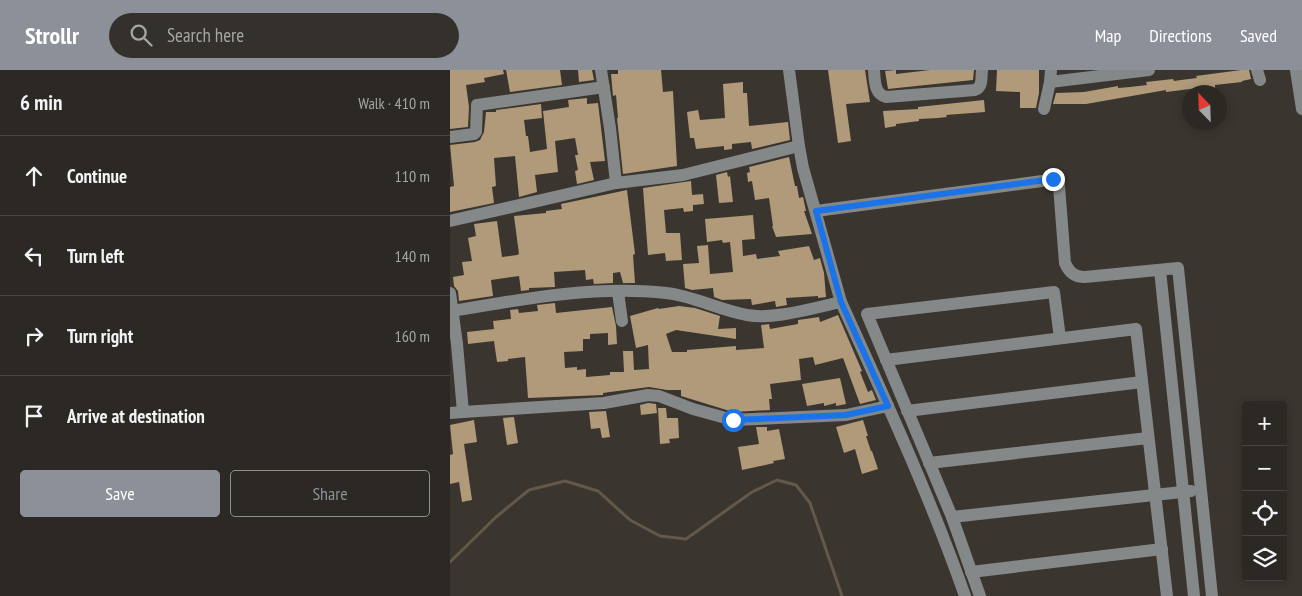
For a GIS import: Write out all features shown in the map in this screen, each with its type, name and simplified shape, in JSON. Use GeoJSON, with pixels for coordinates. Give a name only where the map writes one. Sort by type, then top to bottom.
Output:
{"type":"FeatureCollection","features":[{"type":"Feature","properties":{"kind":"street"},"geometry":{"type":"LineString","coordinates":[[601,70],[616,183]]}},
{"type":"Feature","properties":{"kind":"street"},"geometry":{"type":"LineString","coordinates":[[789,70],[799,146],[841,302],[888,406],[950,554],[965,596]]}},
{"type":"Feature","properties":{"kind":"street"},"geometry":{"type":"LineString","coordinates":[[874,70],[877,91],[880,96],[886,97],[975,90],[981,85],[982,70]]}},
{"type":"Feature","properties":{"kind":"street"},"geometry":{"type":"LineString","coordinates":[[1044,109],[1050,76],[1149,70]]}},
{"type":"Feature","properties":{"kind":"street"},"geometry":{"type":"LineString","coordinates":[[1296,70],[1302,108]]}},
{"type":"Feature","properties":{"kind":"street"},"geometry":{"type":"LineString","coordinates":[[450,138],[476,132],[477,105],[604,87]]}},
{"type":"Feature","properties":{"kind":"street"},"geometry":{"type":"LineString","coordinates":[[450,221],[616,183],[683,175],[799,146]]}},
{"type":"Feature","properties":{"kind":"street"},"geometry":{"type":"LineString","coordinates":[[816,211],[1057,179],[1060,186],[1065,263],[1069,271],[1078,277],[1085,277],[1178,268],[1212,596]]}},
{"type":"Feature","properties":{"kind":"street"},"geometry":{"type":"LineString","coordinates":[[1160,270],[1194,596]]}},
{"type":"Feature","properties":{"kind":"street"},"geometry":{"type":"LineString","coordinates":[[453,311],[544,295],[618,292],[667,293],[698,300],[746,315],[764,318],[841,302]]}},
{"type":"Feature","properties":{"kind":"street"},"geometry":{"type":"LineString","coordinates":[[618,292],[622,320]]}},
{"type":"Feature","properties":{"kind":"street"},"geometry":{"type":"LineString","coordinates":[[980,596],[952,517],[867,314],[1054,292],[1060,338]]}},
{"type":"Feature","properties":{"kind":"street"},"geometry":{"type":"LineString","coordinates":[[450,293],[453,311],[456,412],[604,403],[648,395],[659,396],[693,409],[733,420],[846,415],[888,406]]}},
{"type":"Feature","properties":{"kind":"street"},"geometry":{"type":"LineString","coordinates":[[886,360],[1136,329],[1167,596]]}},
{"type":"Feature","properties":{"kind":"street"},"geometry":{"type":"LineString","coordinates":[[907,411],[1142,382]]}},
{"type":"Feature","properties":{"kind":"street"},"geometry":{"type":"LineString","coordinates":[[929,463],[1148,438]]}},
{"type":"Feature","properties":{"kind":"street"},"geometry":{"type":"LineString","coordinates":[[952,517],[1201,490]]}},
{"type":"Feature","properties":{"kind":"street"},"geometry":{"type":"LineString","coordinates":[[971,572],[1162,549]]}},
{"type":"Feature","properties":{"kind":"building"},"geometry":{"type":"Polygon","coordinates":[[[450,70],[503,70],[504,74],[484,78],[485,82],[466,85],[469,107],[468,127],[450,129],[450,70]]]}},
{"type":"Feature","properties":{"kind":"building"},"geometry":{"type":"Polygon","coordinates":[[[506,70],[560,70],[562,85],[510,92],[506,70]]]}},
{"type":"Feature","properties":{"kind":"building"},"geometry":{"type":"Polygon","coordinates":[[[578,70],[592,70],[594,80],[579,82],[578,70]]]}},
{"type":"Feature","properties":{"kind":"building"},"geometry":{"type":"Polygon","coordinates":[[[618,70],[661,70],[663,92],[673,91],[677,166],[623,174],[616,95],[613,96],[611,74],[618,74],[618,70]]]}},
{"type":"Feature","properties":{"kind":"building"},"geometry":{"type":"Polygon","coordinates":[[[828,70],[865,70],[870,102],[846,104],[851,141],[838,143],[828,70]]]}},
{"type":"Feature","properties":{"kind":"building"},"geometry":{"type":"Polygon","coordinates":[[[896,70],[896,74],[930,70],[974,70],[973,80],[888,89],[885,71],[896,70]]]}},
{"type":"Feature","properties":{"kind":"building"},"geometry":{"type":"Polygon","coordinates":[[[997,70],[1039,70],[1039,93],[1036,108],[1020,108],[1020,92],[996,91],[997,70]]]}},
{"type":"Feature","properties":{"kind":"building"},"geometry":{"type":"Polygon","coordinates":[[[1249,70],[1251,79],[1215,85],[1182,85],[1182,90],[1166,92],[1166,90],[1086,104],[1053,104],[1056,93],[1084,92],[1118,86],[1118,88],[1147,85],[1146,82],[1173,79],[1174,81],[1197,78],[1196,76],[1249,70]]]}},
{"type":"Feature","properties":{"kind":"building"},"geometry":{"type":"Polygon","coordinates":[[[743,82],[743,93],[747,93],[749,126],[788,122],[790,140],[752,149],[751,142],[732,144],[732,149],[724,150],[724,146],[696,149],[694,138],[690,138],[687,112],[698,110],[700,120],[725,118],[723,84],[743,82]]]}},
{"type":"Feature","properties":{"kind":"building"},"geometry":{"type":"Polygon","coordinates":[[[587,98],[587,104],[598,103],[605,161],[590,162],[594,180],[577,184],[575,171],[578,170],[575,155],[578,155],[575,138],[555,141],[558,172],[535,175],[537,192],[519,197],[515,156],[494,158],[496,186],[492,187],[494,203],[450,212],[450,187],[454,186],[450,145],[480,140],[484,132],[486,112],[541,104],[542,118],[524,120],[530,152],[547,149],[543,111],[569,107],[568,100],[587,98]]]}},
{"type":"Feature","properties":{"kind":"building"},"geometry":{"type":"Polygon","coordinates":[[[984,100],[985,112],[919,119],[919,121],[896,124],[896,126],[885,128],[883,111],[918,109],[918,107],[984,100]]]}},
{"type":"Feature","properties":{"kind":"building"},"geometry":{"type":"Polygon","coordinates":[[[789,157],[795,186],[797,186],[799,198],[803,197],[806,211],[804,211],[812,234],[776,237],[772,226],[769,198],[755,200],[752,181],[748,182],[747,173],[750,172],[749,167],[789,157]]]}},
{"type":"Feature","properties":{"kind":"building"},"geometry":{"type":"Polygon","coordinates":[[[727,172],[728,177],[730,176],[733,202],[719,203],[716,175],[727,172]]]}},
{"type":"Feature","properties":{"kind":"building"},"geometry":{"type":"Polygon","coordinates":[[[691,181],[692,195],[703,194],[704,204],[693,205],[693,211],[684,212],[683,208],[664,210],[666,233],[680,233],[682,260],[666,261],[665,253],[648,255],[643,188],[691,181]]]}},
{"type":"Feature","properties":{"kind":"building"},"geometry":{"type":"Polygon","coordinates":[[[627,190],[635,254],[633,255],[635,283],[623,283],[620,272],[613,273],[613,283],[594,284],[593,279],[586,280],[585,270],[554,272],[555,287],[529,288],[529,290],[521,291],[519,276],[491,280],[493,296],[459,301],[453,277],[464,275],[462,262],[472,261],[468,238],[476,236],[474,224],[497,221],[502,257],[517,255],[519,254],[514,216],[546,213],[546,211],[562,209],[561,204],[627,190]]]}},
{"type":"Feature","properties":{"kind":"building"},"geometry":{"type":"Polygon","coordinates":[[[753,215],[755,239],[742,240],[743,256],[756,254],[757,259],[780,256],[778,251],[809,246],[814,260],[820,258],[824,273],[826,297],[786,298],[787,305],[776,307],[775,301],[752,305],[751,299],[722,300],[714,297],[713,288],[692,290],[685,288],[683,264],[699,263],[697,246],[708,245],[710,274],[733,272],[730,242],[723,243],[722,240],[707,242],[705,219],[753,215]]]}},
{"type":"Feature","properties":{"kind":"building"},"geometry":{"type":"Polygon","coordinates":[[[555,303],[556,313],[612,307],[617,344],[608,345],[608,333],[590,334],[590,339],[583,339],[583,351],[564,352],[565,368],[577,367],[577,370],[586,369],[586,377],[610,375],[610,372],[624,372],[623,351],[633,351],[634,370],[649,369],[648,345],[636,348],[630,316],[658,308],[679,306],[695,308],[720,316],[718,329],[736,328],[736,339],[676,330],[666,334],[672,352],[736,346],[736,350],[764,348],[761,325],[769,324],[770,329],[798,324],[798,320],[819,317],[820,322],[838,315],[862,371],[860,372],[868,392],[872,390],[876,400],[860,404],[843,358],[815,365],[813,357],[799,359],[801,380],[770,384],[772,399],[769,399],[770,410],[733,412],[681,396],[681,390],[649,387],[603,393],[603,395],[528,398],[525,357],[497,362],[494,341],[468,344],[467,332],[494,329],[493,321],[511,319],[510,310],[518,309],[519,313],[538,311],[537,305],[555,303]]]}},
{"type":"Feature","properties":{"kind":"building"},"geometry":{"type":"Polygon","coordinates":[[[840,378],[846,404],[836,406],[836,403],[824,406],[824,403],[807,406],[802,384],[840,378]]]}},
{"type":"Feature","properties":{"kind":"building"},"geometry":{"type":"Polygon","coordinates":[[[656,404],[657,413],[641,415],[640,405],[656,404]]]}},
{"type":"Feature","properties":{"kind":"building"},"geometry":{"type":"Polygon","coordinates":[[[658,408],[666,408],[667,418],[678,418],[679,438],[669,439],[670,443],[660,444],[658,408]]]}},
{"type":"Feature","properties":{"kind":"building"},"geometry":{"type":"Polygon","coordinates":[[[606,411],[610,437],[602,438],[600,428],[591,429],[589,412],[606,411]]]}},
{"type":"Feature","properties":{"kind":"building"},"geometry":{"type":"Polygon","coordinates":[[[514,417],[518,443],[507,445],[503,418],[514,417]]]}},
{"type":"Feature","properties":{"kind":"building"},"geometry":{"type":"Polygon","coordinates":[[[474,420],[477,442],[464,444],[472,500],[462,502],[459,482],[450,484],[450,455],[453,454],[450,425],[474,420]]]}},
{"type":"Feature","properties":{"kind":"building"},"geometry":{"type":"Polygon","coordinates":[[[863,420],[868,436],[866,436],[878,469],[862,474],[855,449],[844,453],[836,427],[863,420]]]}},
{"type":"Feature","properties":{"kind":"building"},"geometry":{"type":"Polygon","coordinates":[[[756,427],[767,427],[767,431],[779,429],[785,459],[742,470],[738,447],[759,444],[756,427]]]}},
{"type":"Feature","properties":{"kind":"waterway"},"geometry":{"type":"LineString","coordinates":[[450,562],[496,517],[529,490],[565,481],[598,491],[630,520],[660,536],[686,539],[752,492],[777,480],[796,485],[810,503],[842,596]]}},
{"type":"Feature","properties":{"kind":"route"},"geometry":{"type":"LineString","coordinates":[[733,420],[846,415],[888,406],[841,302],[816,211],[1053,179]]}}]}
